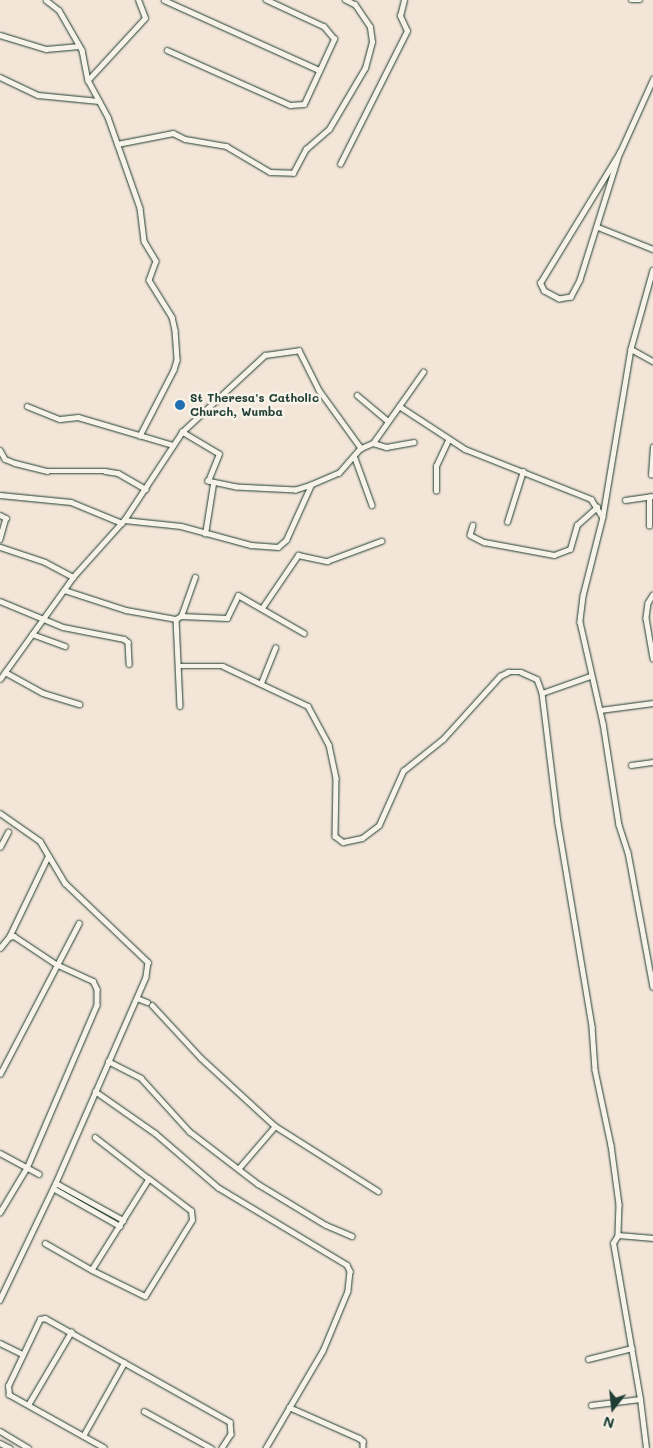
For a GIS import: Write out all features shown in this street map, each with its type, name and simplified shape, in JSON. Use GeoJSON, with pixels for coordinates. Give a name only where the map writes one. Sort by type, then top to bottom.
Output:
{"type":"FeatureCollection","features":[{"type":"Feature","properties":{"kind":"street"},"geometry":{"type":"LineString","coordinates":[[46,0],[59,10],[79,46],[88,80],[99,100],[117,144],[140,208],[144,241],[156,261],[149,280],[172,317],[177,340],[174,370],[140,436]]}},
{"type":"Feature","properties":{"kind":"street"},"geometry":{"type":"LineString","coordinates":[[88,80],[145,18],[138,0]]}},
{"type":"Feature","properties":{"kind":"street"},"geometry":{"type":"LineString","coordinates":[[164,0],[319,70]]}},
{"type":"Feature","properties":{"kind":"street"},"geometry":{"type":"LineString","coordinates":[[168,50],[298,107],[304,104],[319,70],[330,52],[334,39],[330,32],[266,0]]}},
{"type":"Feature","properties":{"kind":"street"},"geometry":{"type":"LineString","coordinates":[[282,7],[284,0]]}},
{"type":"Feature","properties":{"kind":"street"},"geometry":{"type":"LineString","coordinates":[[117,144],[173,133],[186,139],[226,146],[270,172],[293,173],[306,149],[329,130],[365,68],[372,42],[370,27],[355,5],[345,0]]}},
{"type":"Feature","properties":{"kind":"street"},"geometry":{"type":"LineString","coordinates":[[340,164],[407,31],[400,16],[404,0]]}},
{"type":"Feature","properties":{"kind":"street"},"geometry":{"type":"LineString","coordinates":[[631,0],[639,0]]}},
{"type":"Feature","properties":{"kind":"street"},"geometry":{"type":"LineString","coordinates":[[0,35],[46,49],[79,46]]}},
{"type":"Feature","properties":{"kind":"street"},"geometry":{"type":"LineString","coordinates":[[0,77],[38,95],[99,100]]}},
{"type":"Feature","properties":{"kind":"street"},"geometry":{"type":"LineString","coordinates":[[620,152],[598,227],[574,294],[559,299],[544,292],[540,283],[543,277],[620,152],[653,79]]}},
{"type":"Feature","properties":{"kind":"street"},"geometry":{"type":"LineString","coordinates":[[598,227],[653,249]]}},
{"type":"Feature","properties":{"kind":"street"},"geometry":{"type":"LineString","coordinates":[[653,270],[631,349],[603,518],[580,611],[581,634],[600,710],[619,825],[628,852],[653,987]]}},
{"type":"Feature","properties":{"kind":"street"},"geometry":{"type":"LineString","coordinates":[[631,349],[653,361]]}},
{"type":"Feature","properties":{"kind":"street"},"geometry":{"type":"LineString","coordinates":[[0,680],[73,578],[123,521],[182,432],[265,355],[299,350],[319,390],[361,448]]}},
{"type":"Feature","properties":{"kind":"street"},"geometry":{"type":"LineString","coordinates":[[212,484],[296,490],[339,473],[355,458],[361,448],[373,443],[423,372]]}},
{"type":"Feature","properties":{"kind":"street"},"geometry":{"type":"LineString","coordinates":[[357,395],[388,421]]}},
{"type":"Feature","properties":{"kind":"street"},"geometry":{"type":"LineString","coordinates":[[27,406],[60,419],[78,417],[173,445]]}},
{"type":"Feature","properties":{"kind":"street"},"geometry":{"type":"LineString","coordinates":[[399,406],[448,440],[586,497],[597,507],[603,518]]}},
{"type":"Feature","properties":{"kind":"street"},"geometry":{"type":"LineString","coordinates":[[182,432],[219,454],[208,478],[212,484],[204,534]]}},
{"type":"Feature","properties":{"kind":"street"},"geometry":{"type":"LineString","coordinates":[[436,491],[436,466],[448,440]]}},
{"type":"Feature","properties":{"kind":"street"},"geometry":{"type":"LineString","coordinates":[[373,443],[386,446],[414,442]]}},
{"type":"Feature","properties":{"kind":"street"},"geometry":{"type":"LineString","coordinates":[[651,475],[653,447]]}},
{"type":"Feature","properties":{"kind":"street"},"geometry":{"type":"LineString","coordinates":[[0,450],[6,459],[15,464],[47,471],[118,473],[146,489]]}},
{"type":"Feature","properties":{"kind":"street"},"geometry":{"type":"LineString","coordinates":[[355,458],[372,505]]}},
{"type":"Feature","properties":{"kind":"street"},"geometry":{"type":"LineString","coordinates":[[507,522],[523,471]]}},
{"type":"Feature","properties":{"kind":"street"},"geometry":{"type":"LineString","coordinates":[[0,495],[71,502],[123,521],[181,526],[204,534],[252,545],[278,547],[286,540],[312,485]]}},
{"type":"Feature","properties":{"kind":"street"},"geometry":{"type":"LineString","coordinates":[[626,500],[651,496],[649,526]]}},
{"type":"Feature","properties":{"kind":"street"},"geometry":{"type":"LineString","coordinates":[[473,525],[470,535],[484,542],[554,554],[570,550],[577,524],[597,507]]}},
{"type":"Feature","properties":{"kind":"street"},"geometry":{"type":"LineString","coordinates":[[0,515],[6,518],[0,539]]}},
{"type":"Feature","properties":{"kind":"street"},"geometry":{"type":"LineString","coordinates":[[262,608],[298,555],[327,561],[382,541]]}},
{"type":"Feature","properties":{"kind":"street"},"geometry":{"type":"LineString","coordinates":[[0,547],[45,562],[73,578]]}},
{"type":"Feature","properties":{"kind":"street"},"geometry":{"type":"LineString","coordinates":[[181,616],[195,577]]}},
{"type":"Feature","properties":{"kind":"street"},"geometry":{"type":"LineString","coordinates":[[64,590],[126,610],[176,619],[181,616],[227,618],[238,595],[304,633]]}},
{"type":"Feature","properties":{"kind":"street"},"geometry":{"type":"LineString","coordinates":[[653,595],[648,603],[646,618],[652,643],[653,658]]}},
{"type":"Feature","properties":{"kind":"street"},"geometry":{"type":"LineString","coordinates":[[0,601],[42,620],[79,631],[124,639],[128,642],[129,664]]}},
{"type":"Feature","properties":{"kind":"street"},"geometry":{"type":"LineString","coordinates":[[176,619],[180,706]]}},
{"type":"Feature","properties":{"kind":"street"},"geometry":{"type":"LineString","coordinates":[[32,634],[65,646]]}},
{"type":"Feature","properties":{"kind":"street"},"geometry":{"type":"LineString","coordinates":[[261,683],[275,648]]}},
{"type":"Feature","properties":{"kind":"street"},"geometry":{"type":"LineString","coordinates":[[178,666],[223,666],[308,706],[325,733],[336,778],[335,836],[343,842],[362,838],[379,825],[403,771],[443,739],[500,676],[508,672],[530,674],[537,680],[542,693],[556,813],[592,1027],[595,1070],[611,1145],[618,1204],[618,1235],[613,1243],[632,1348],[646,1448]]}},
{"type":"Feature","properties":{"kind":"street"},"geometry":{"type":"LineString","coordinates":[[5,672],[42,693],[79,704]]}},
{"type":"Feature","properties":{"kind":"street"},"geometry":{"type":"LineString","coordinates":[[542,693],[590,676]]}},
{"type":"Feature","properties":{"kind":"street"},"geometry":{"type":"LineString","coordinates":[[600,710],[653,703]]}},
{"type":"Feature","properties":{"kind":"street"},"geometry":{"type":"LineString","coordinates":[[631,765],[653,762]]}},
{"type":"Feature","properties":{"kind":"street"},"geometry":{"type":"LineString","coordinates":[[0,813],[31,832],[65,883],[147,958],[148,970],[56,1183],[0,1300]]}},
{"type":"Feature","properties":{"kind":"street"},"geometry":{"type":"LineString","coordinates":[[0,847],[8,832]]}},
{"type":"Feature","properties":{"kind":"street"},"geometry":{"type":"LineString","coordinates":[[9,937],[48,856]]}},
{"type":"Feature","properties":{"kind":"street"},"geometry":{"type":"LineString","coordinates":[[0,1074],[78,923]]}},
{"type":"Feature","properties":{"kind":"street"},"geometry":{"type":"LineString","coordinates":[[0,948],[2,941],[14,936],[56,964],[93,981],[97,1001],[27,1168],[0,1213]]}},
{"type":"Feature","properties":{"kind":"street"},"geometry":{"type":"LineString","coordinates":[[137,998],[147,1002]]}},
{"type":"Feature","properties":{"kind":"street"},"geometry":{"type":"LineString","coordinates":[[152,1005],[201,1058],[274,1126],[378,1192]]}},
{"type":"Feature","properties":{"kind":"street"},"geometry":{"type":"LineString","coordinates":[[108,1061],[141,1078],[189,1131],[240,1168],[302,1212],[352,1236]]}},
{"type":"Feature","properties":{"kind":"street"},"geometry":{"type":"LineString","coordinates":[[95,1091],[155,1133],[219,1188],[347,1265],[351,1276],[348,1291],[323,1351],[266,1448]]}},
{"type":"Feature","properties":{"kind":"street"},"geometry":{"type":"LineString","coordinates":[[240,1168],[274,1126]]}},
{"type":"Feature","properties":{"kind":"street"},"geometry":{"type":"LineString","coordinates":[[45,1243],[142,1296],[148,1294],[193,1217],[192,1211],[95,1137]]}},
{"type":"Feature","properties":{"kind":"street"},"geometry":{"type":"LineString","coordinates":[[0,1153],[39,1174]]}},
{"type":"Feature","properties":{"kind":"street"},"geometry":{"type":"LineString","coordinates":[[92,1270],[149,1179]]}},
{"type":"Feature","properties":{"kind":"street"},"geometry":{"type":"LineString","coordinates":[[56,1183],[123,1220]]}},
{"type":"Feature","properties":{"kind":"street"},"geometry":{"type":"LineString","coordinates":[[53,1188],[120,1226]]}},
{"type":"Feature","properties":{"kind":"street"},"geometry":{"type":"LineString","coordinates":[[618,1235],[653,1238]]}},
{"type":"Feature","properties":{"kind":"street"},"geometry":{"type":"LineString","coordinates":[[104,1448],[9,1395],[7,1391],[40,1319],[45,1318],[230,1422],[231,1434],[222,1448]]}},
{"type":"Feature","properties":{"kind":"street"},"geometry":{"type":"LineString","coordinates":[[28,1405],[70,1332]]}},
{"type":"Feature","properties":{"kind":"street"},"geometry":{"type":"LineString","coordinates":[[0,1343],[23,1354]]}},
{"type":"Feature","properties":{"kind":"street"},"geometry":{"type":"LineString","coordinates":[[588,1360],[632,1348]]}},
{"type":"Feature","properties":{"kind":"street"},"geometry":{"type":"LineString","coordinates":[[82,1436],[124,1363]]}},
{"type":"Feature","properties":{"kind":"street"},"geometry":{"type":"LineString","coordinates":[[591,1404],[640,1399]]}},
{"type":"Feature","properties":{"kind":"street"},"geometry":{"type":"LineString","coordinates":[[290,1407],[359,1438],[363,1441],[364,1448]]}},
{"type":"Feature","properties":{"kind":"street"},"geometry":{"type":"LineString","coordinates":[[144,1411],[211,1448]]}},
{"type":"Feature","properties":{"kind":"street"},"geometry":{"type":"LineString","coordinates":[[0,1431],[28,1448]]}},
{"type":"Feature","properties":{"kind":"street"},"geometry":{"type":"LineString","coordinates":[[0,1443],[10,1448]]}},
{"type":"Feature","properties":{"kind":"place","name":"St Theresa's Catholic Church, Wumba"},"geometry":{"type":"Point","coordinates":[180,405]}}]}
